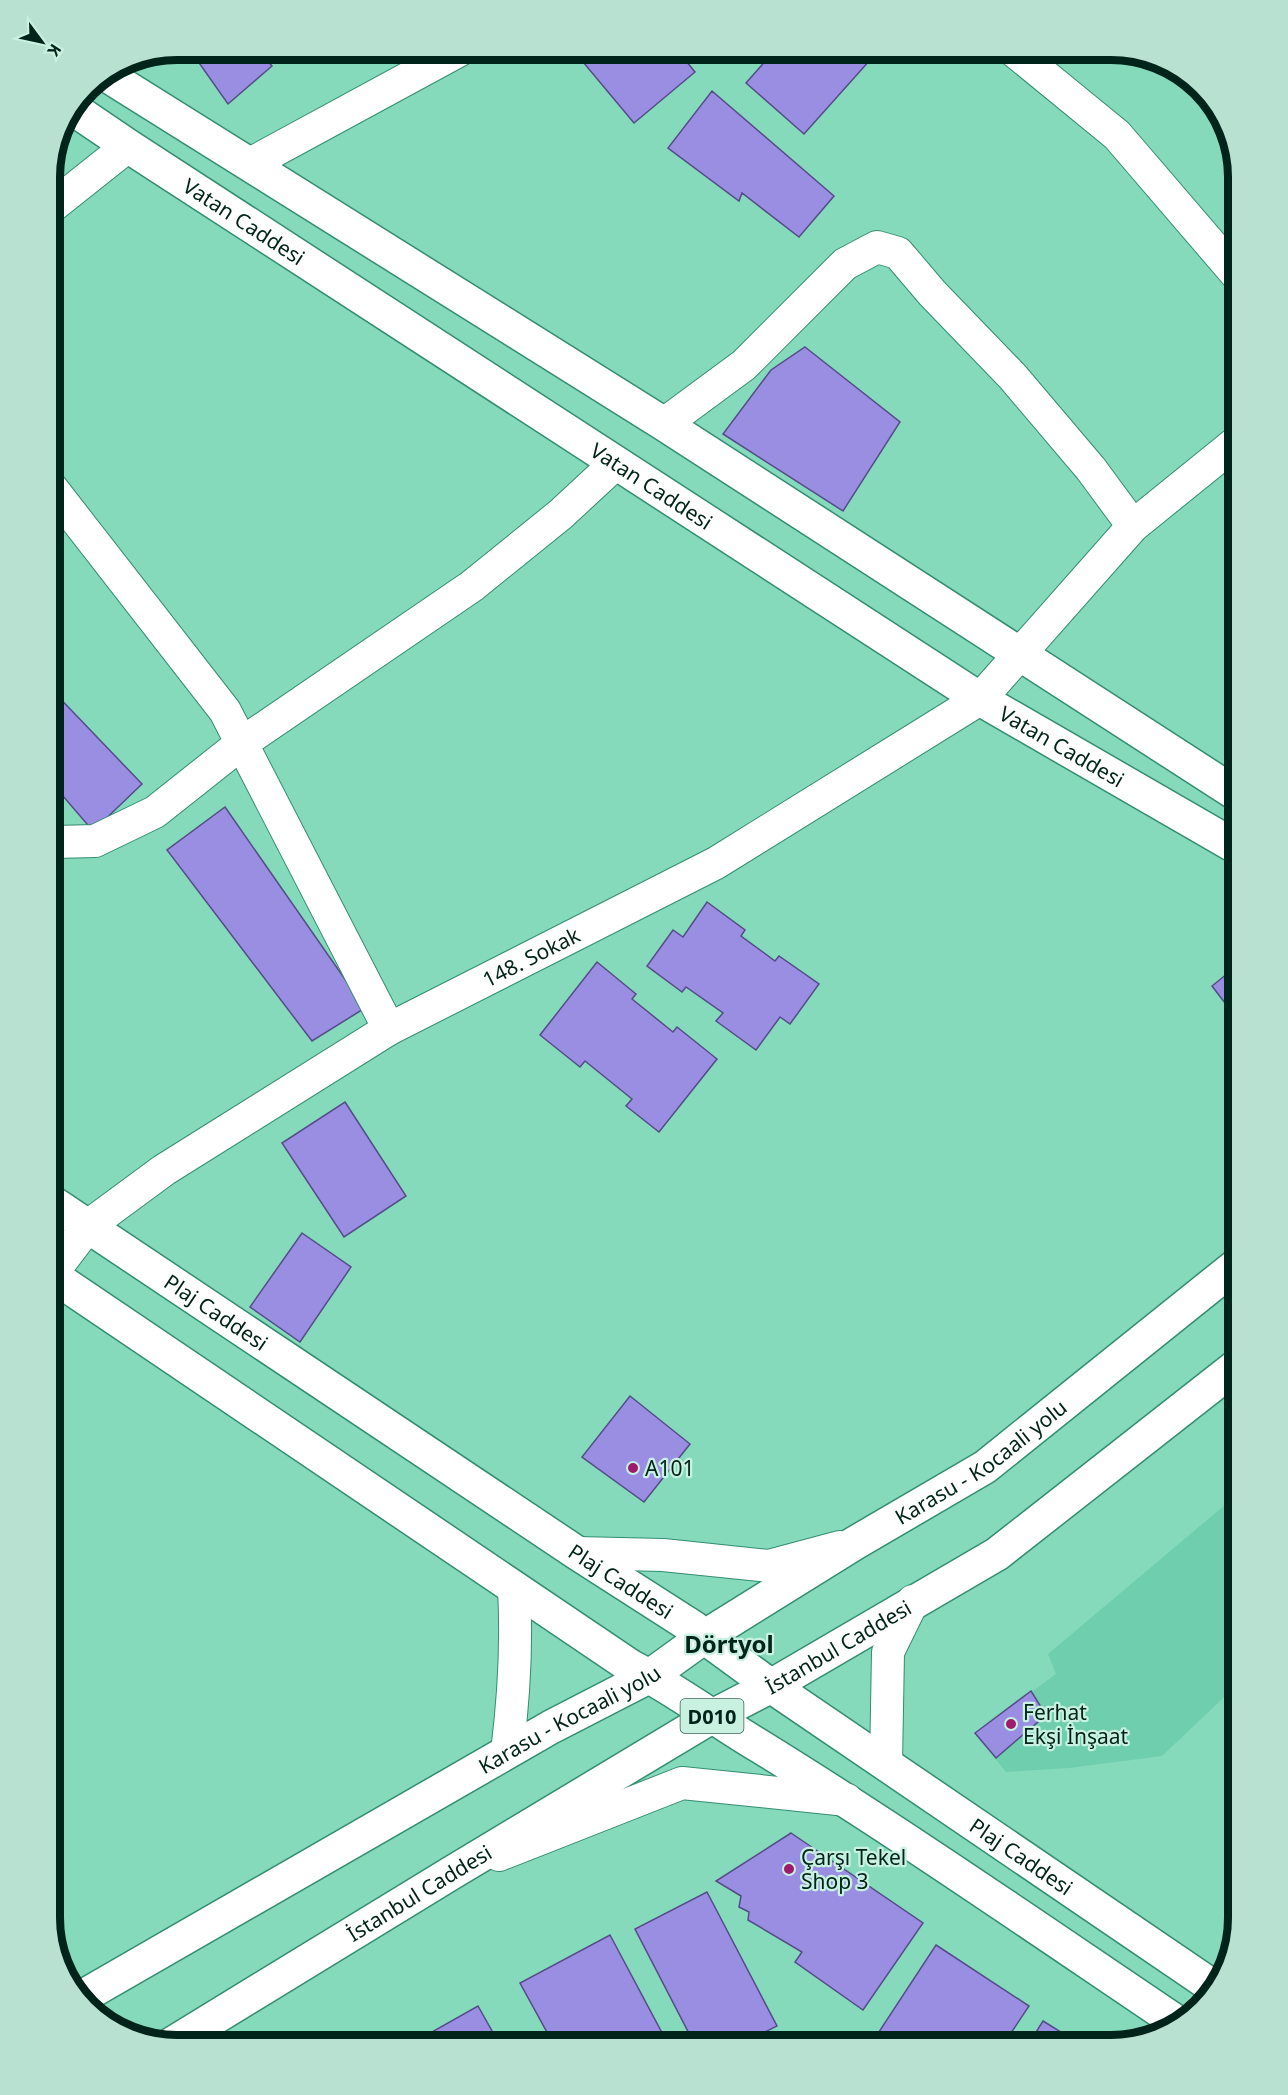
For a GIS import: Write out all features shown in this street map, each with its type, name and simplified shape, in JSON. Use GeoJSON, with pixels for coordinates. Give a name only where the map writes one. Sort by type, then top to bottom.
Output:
{"type":"FeatureCollection","features":[{"type":"Feature","properties":{"kind":"main road"},"geometry":{"type":"LineString","coordinates":[[113,79],[664,424],[1228,788]]}},
{"type":"Feature","properties":{"kind":"main road","name":"Vatan Caddesi"},"geometry":{"type":"LineString","coordinates":[[79,113],[980,699],[1228,842]]}},
{"type":"Feature","properties":{"kind":"main road","name":"Plaj Caddesi"},"geometry":{"type":"LineString","coordinates":[[60,1208],[694,1628],[771,1686],[1208,1983]]}},
{"type":"Feature","properties":{"kind":"main road","name":"Karasu - Kocaali yolu"},"geometry":{"type":"LineString","coordinates":[[88,1994],[551,1727],[650,1676],[704,1637],[986,1467],[1228,1273]]}},
{"type":"Feature","properties":{"kind":"main road"},"geometry":{"type":"LineString","coordinates":[[60,1282],[630,1666],[650,1676],[711,1717],[847,1800],[1171,2018]]}},
{"type":"Feature","properties":{"kind":"main road","name":"İstanbul Caddesi"},"geometry":{"type":"LineString","coordinates":[[186,2035],[711,1717],[771,1686],[997,1554],[1228,1374]]}},
{"type":"Feature","properties":{"kind":"street"},"geometry":{"type":"LineString","coordinates":[[250,164],[442,60]]}},
{"type":"Feature","properties":{"kind":"street"},"geometry":{"type":"LineString","coordinates":[[1025,60],[1117,135],[1228,263]]}},
{"type":"Feature","properties":{"kind":"street"},"geometry":{"type":"LineString","coordinates":[[60,200],[128,146]]}},
{"type":"Feature","properties":{"kind":"street"},"geometry":{"type":"LineString","coordinates":[[664,424],[744,365],[844,264],[877,247],[898,253],[932,293],[1013,376],[1091,469],[1133,526]]}},
{"type":"Feature","properties":{"kind":"street","name":"148. Sokak"},"geometry":{"type":"LineString","coordinates":[[60,1262],[88,1226],[164,1170],[389,1029],[716,863],[980,699],[1133,526],[1228,450]]}},
{"type":"Feature","properties":{"kind":"street"},"geometry":{"type":"LineString","coordinates":[[60,842],[95,841],[156,812],[242,743],[472,586],[561,514],[616,463]]}},
{"type":"Feature","properties":{"kind":"street"},"geometry":{"type":"LineString","coordinates":[[60,499],[225,711],[389,1029]]}},
{"type":"Feature","properties":{"kind":"street"},"geometry":{"type":"LineString","coordinates":[[578,1553],[663,1555],[769,1566],[855,1544]]}},
{"type":"Feature","properties":{"kind":"street"},"geometry":{"type":"LineString","coordinates":[[507,1752],[514,1698],[516,1628],[514,1588]]}},
{"type":"Feature","properties":{"kind":"street"},"geometry":{"type":"LineString","coordinates":[[886,1764],[888,1652],[913,1601]]}},
{"type":"Feature","properties":{"kind":"street"},"geometry":{"type":"LineString","coordinates":[[453,1872],[682,1783],[847,1800]]}},
{"type":"Feature","properties":{"kind":"shaded area"},"geometry":{"type":"Polygon","coordinates":[[[1228,1502],[1228,1693],[1162,1756],[1069,1768],[1006,1772],[975,1733],[1056,1674],[1048,1654],[1228,1502]]]}},
{"type":"Feature","properties":{"kind":"building"},"geometry":{"type":"Polygon","coordinates":[[[197,60],[267,60],[272,66],[228,104],[197,60]]]}},
{"type":"Feature","properties":{"kind":"building"},"geometry":{"type":"Polygon","coordinates":[[[581,60],[685,60],[695,72],[634,123],[581,60]]]}},
{"type":"Feature","properties":{"kind":"building"},"geometry":{"type":"Polygon","coordinates":[[[766,60],[870,60],[804,134],[746,83],[766,60]]]}},
{"type":"Feature","properties":{"kind":"building"},"geometry":{"type":"Polygon","coordinates":[[[712,91],[834,196],[799,237],[742,193],[739,201],[668,148],[712,91]]]}},
{"type":"Feature","properties":{"kind":"building"},"geometry":{"type":"Polygon","coordinates":[[[805,347],[900,422],[843,511],[723,434],[771,370],[805,347]]]}},
{"type":"Feature","properties":{"kind":"building"},"geometry":{"type":"Polygon","coordinates":[[[60,698],[142,784],[93,831],[60,793],[60,698]]]}},
{"type":"Feature","properties":{"kind":"building"},"geometry":{"type":"Polygon","coordinates":[[[225,807],[365,1008],[312,1041],[167,850],[225,807]]]}},
{"type":"Feature","properties":{"kind":"building"},"geometry":{"type":"Polygon","coordinates":[[[707,902],[745,930],[741,936],[775,961],[779,956],[819,984],[790,1024],[780,1017],[756,1050],[716,1021],[723,1013],[686,987],[682,992],[647,966],[673,930],[683,937],[707,902]]]}},
{"type":"Feature","properties":{"kind":"building"},"geometry":{"type":"Polygon","coordinates":[[[597,962],[636,994],[632,999],[673,1032],[677,1027],[717,1059],[659,1132],[626,1106],[632,1099],[585,1061],[580,1067],[540,1035],[597,962]]]}},
{"type":"Feature","properties":{"kind":"building"},"geometry":{"type":"Polygon","coordinates":[[[1228,973],[1228,1007],[1212,986],[1228,973]]]}},
{"type":"Feature","properties":{"kind":"building"},"geometry":{"type":"Polygon","coordinates":[[[345,1102],[406,1196],[344,1237],[282,1143],[345,1102]]]}},
{"type":"Feature","properties":{"kind":"building"},"geometry":{"type":"Polygon","coordinates":[[[302,1233],[351,1267],[300,1342],[250,1307],[302,1233]]]}},
{"type":"Feature","properties":{"kind":"building"},"geometry":{"type":"Polygon","coordinates":[[[630,1396],[690,1444],[644,1502],[582,1457],[630,1396]]]}},
{"type":"Feature","properties":{"kind":"building","name":"Ferhat Ekşi İnşaat"},"geometry":{"type":"Polygon","coordinates":[[[1031,1691],[1046,1715],[996,1758],[975,1733],[1031,1691]]]}},
{"type":"Feature","properties":{"kind":"building"},"geometry":{"type":"Polygon","coordinates":[[[791,1833],[923,1923],[863,2010],[795,1962],[802,1952],[748,1920],[749,1912],[739,1907],[741,1896],[716,1881],[791,1833]]]}},
{"type":"Feature","properties":{"kind":"building"},"geometry":{"type":"Polygon","coordinates":[[[707,1892],[777,2026],[759,2035],[690,2035],[635,1929],[707,1892]]]}},
{"type":"Feature","properties":{"kind":"building"},"geometry":{"type":"Polygon","coordinates":[[[610,1935],[663,2035],[549,2035],[520,1983],[610,1935]]]}},
{"type":"Feature","properties":{"kind":"building"},"geometry":{"type":"Polygon","coordinates":[[[936,1945],[1029,2006],[1010,2035],[877,2035],[936,1945]]]}},
{"type":"Feature","properties":{"kind":"building"},"geometry":{"type":"Polygon","coordinates":[[[478,2006],[494,2035],[427,2035],[478,2006]]]}},
{"type":"Feature","properties":{"kind":"building"},"geometry":{"type":"Polygon","coordinates":[[[1043,2021],[1066,2035],[1034,2035],[1043,2021]]]}},
{"type":"Feature","properties":{"kind":"place","name":"A101"},"geometry":{"type":"Point","coordinates":[633,1468]}},
{"type":"Feature","properties":{"kind":"place","name":"Ferhat Ekşi İnşaat"},"geometry":{"type":"Point","coordinates":[1011,1724]}},
{"type":"Feature","properties":{"kind":"place","name":"Çarşı Tekel Shop 3"},"geometry":{"type":"Point","coordinates":[789,1869]}},
{"type":"Feature","properties":{"kind":"district","name":"Dörtyol"},"geometry":{"type":"Point","coordinates":[729,1643]}}]}
